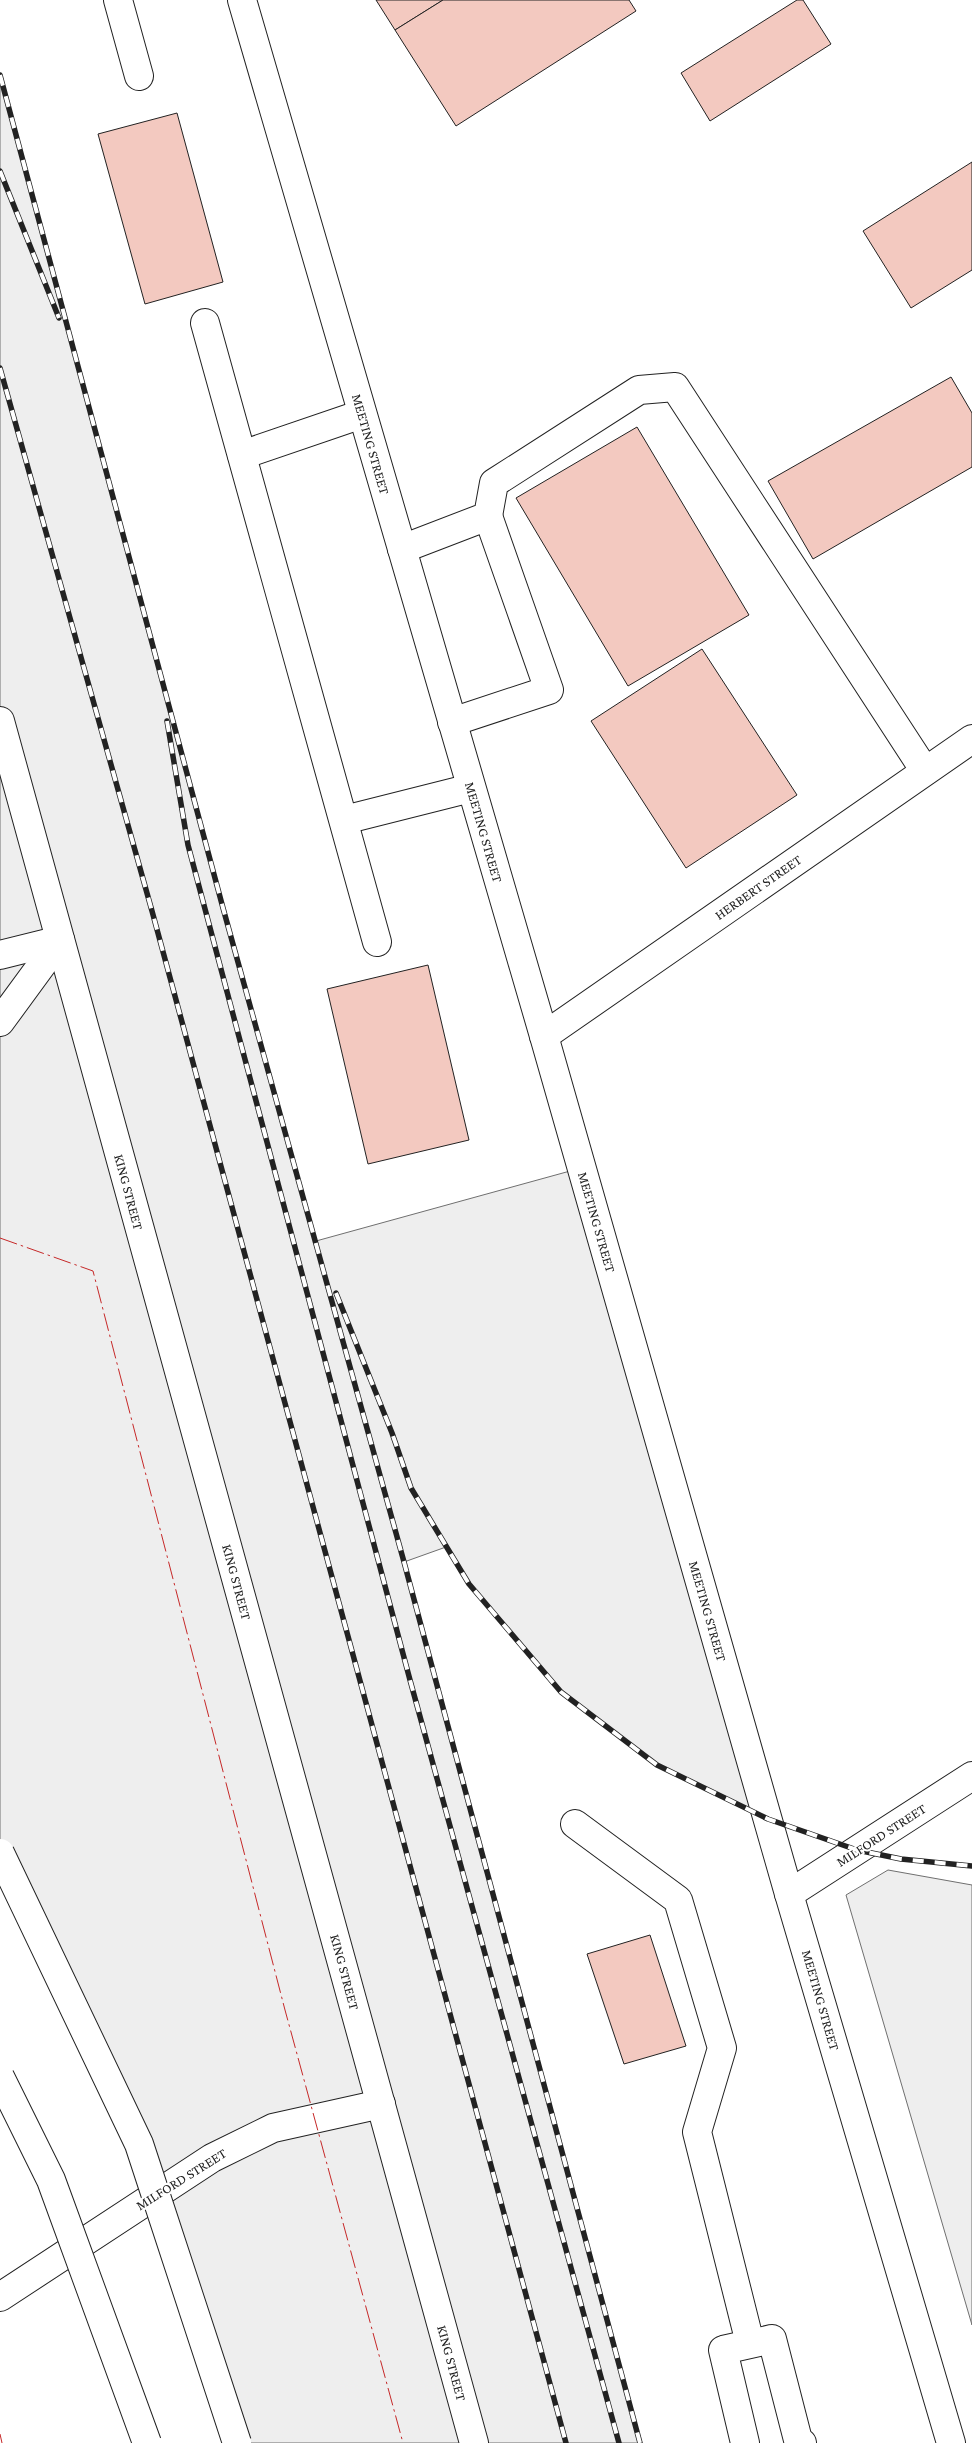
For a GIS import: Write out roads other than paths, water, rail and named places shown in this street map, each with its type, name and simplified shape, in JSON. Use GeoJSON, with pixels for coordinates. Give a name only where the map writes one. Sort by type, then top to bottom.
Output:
{"type":"FeatureCollection","features":[{"type":"Feature","properties":{"kind":"main road"},"geometry":{"type":"LineString","coordinates":[[118,0],[139,76]]}},
{"type":"Feature","properties":{"kind":"main road","name":"MEETING STREET"},"geometry":{"type":"LineString","coordinates":[[242,0],[544,1036],[946,2442]]}},
{"type":"Feature","properties":{"kind":"main road"},"geometry":{"type":"LineString","coordinates":[[205,323],[377,942]]}},
{"type":"Feature","properties":{"kind":"main road"},"geometry":{"type":"LineString","coordinates":[[452,722],[549,690],[488,516],[494,483],[638,390],[676,387],[925,771]]}},
{"type":"Feature","properties":{"kind":"main road"},"geometry":{"type":"LineString","coordinates":[[242,455],[362,414]]}},
{"type":"Feature","properties":{"kind":"main road"},"geometry":{"type":"LineString","coordinates":[[402,549],[488,516]]}},
{"type":"Feature","properties":{"kind":"main road","name":"KING STREET"},"geometry":{"type":"LineString","coordinates":[[0,721],[474,2443]]}},
{"type":"Feature","properties":{"kind":"main road","name":"HERBERT STREET"},"geometry":{"type":"LineString","coordinates":[[544,1036],[972,739]]}},
{"type":"Feature","properties":{"kind":"main road"},"geometry":{"type":"LineString","coordinates":[[344,820],[471,788]]}},
{"type":"Feature","properties":{"kind":"main road"},"geometry":{"type":"LineString","coordinates":[[0,955],[60,940]]}},
{"type":"Feature","properties":{"kind":"main road"},"geometry":{"type":"LineString","coordinates":[[0,1022],[60,940]]}},
{"type":"Feature","properties":{"kind":"main road","name":"MILFORD STREET"},"geometry":{"type":"LineString","coordinates":[[789,1894],[972,1776]]}},
{"type":"Feature","properties":{"kind":"main road"},"geometry":{"type":"LineString","coordinates":[[575,1824],[678,1900],[722,2048],[697,2132],[750,2343]]}},
{"type":"Feature","properties":{"kind":"main road"},"geometry":{"type":"LineString","coordinates":[[0,1853],[139,2144],[237,2443]]}},
{"type":"Feature","properties":{"kind":"main road"},"geometry":{"type":"LineString","coordinates":[[0,2077],[51,2180],[147,2443]]}},
{"type":"Feature","properties":{"kind":"main road","name":"MILFORD STREET"},"geometry":{"type":"LineString","coordinates":[[0,2297],[212,2158],[273,2128],[381,2104]]}},
{"type":"Feature","properties":{"kind":"main road"},"geometry":{"type":"LineString","coordinates":[[746,2443],[723,2350],[772,2339],[795,2442]]}},
{"type":"Feature","properties":{"kind":"railway"},"geometry":{"type":"LineString","coordinates":[[0,75],[223,908],[404,1562],[640,2443]]}},
{"type":"Feature","properties":{"kind":"railway"},"geometry":{"type":"LineString","coordinates":[[0,171],[59,318]]}},
{"type":"Feature","properties":{"kind":"railway"},"geometry":{"type":"LineString","coordinates":[[0,368],[152,911],[566,2443]]}},
{"type":"Feature","properties":{"kind":"railway"},"geometry":{"type":"LineString","coordinates":[[167,721],[188,845],[410,1680],[619,2443]]}},
{"type":"Feature","properties":{"kind":"railway"},"geometry":{"type":"LineString","coordinates":[[336,1293],[392,1433],[411,1488],[469,1584],[561,1692],[657,1765],[768,1819],[857,1850],[901,1859],[972,1866]]}}]}
